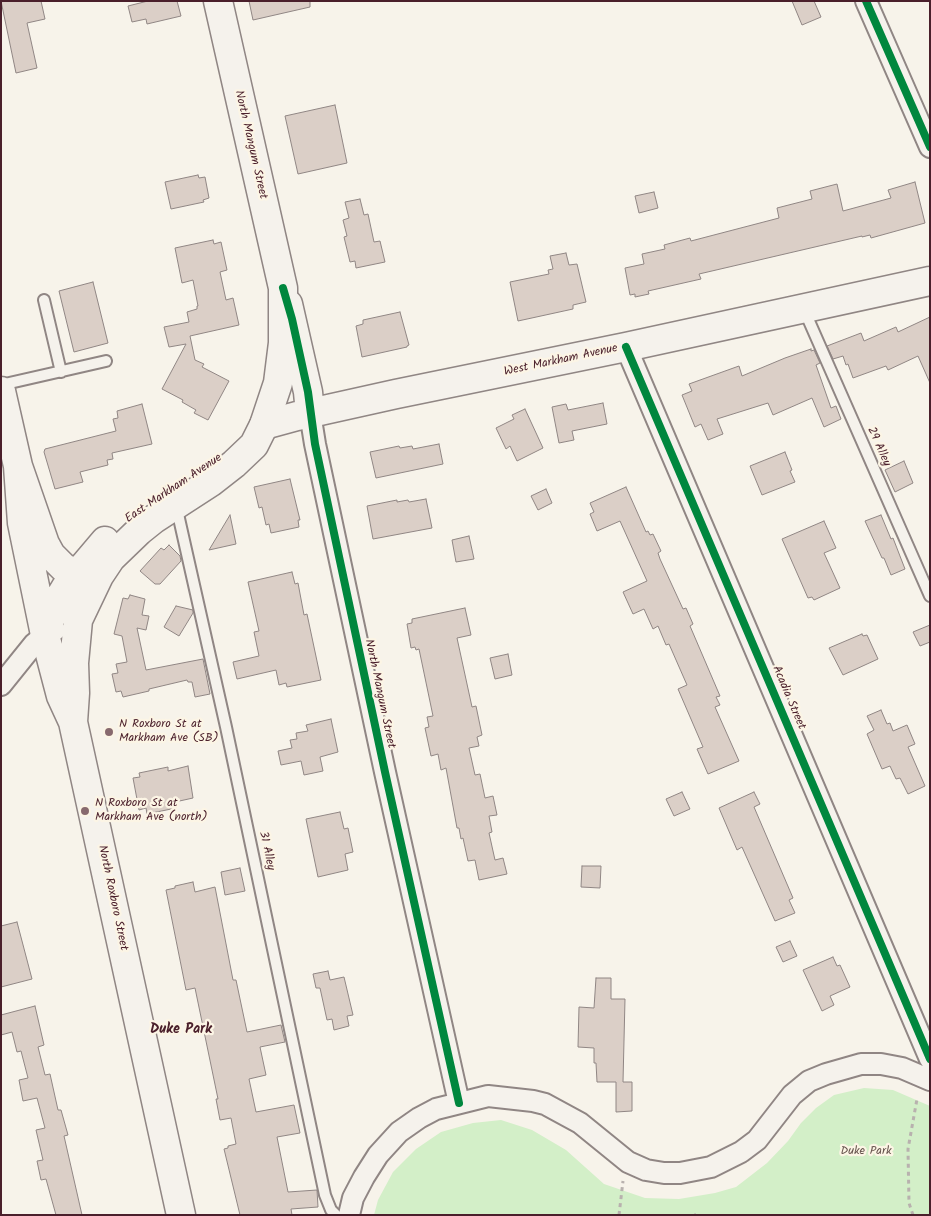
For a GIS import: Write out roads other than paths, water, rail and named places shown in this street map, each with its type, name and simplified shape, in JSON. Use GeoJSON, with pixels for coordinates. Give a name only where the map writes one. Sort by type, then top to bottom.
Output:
{"type":"FeatureCollection","features":[{"type":"Feature","properties":{"kind":"main road","name":"North Mangum Street"},"geometry":{"type":"LineString","coordinates":[[220,12],[283,288],[294,328],[308,392],[310,413]]}},
{"type":"Feature","properties":{"kind":"main road","name":"West Markham Avenue"},"geometry":{"type":"LineString","coordinates":[[310,413],[930,281]]}},
{"type":"Feature","properties":{"kind":"main road","name":"North Mangum Street"},"geometry":{"type":"LineString","coordinates":[[264,425],[278,383],[281,367],[283,288]]}},
{"type":"Feature","properties":{"kind":"main road","name":"North Roxboro Street"},"geometry":{"type":"LineString","coordinates":[[1,391],[18,466],[41,533],[51,555],[64,568],[88,575]]}},
{"type":"Feature","properties":{"kind":"main road","name":"East Markham Avenue"},"geometry":{"type":"LineString","coordinates":[[45,635],[54,607],[88,575],[121,525],[143,508],[172,498],[225,454],[245,434],[264,425],[310,413]]}},
{"type":"Feature","properties":{"kind":"main road","name":"North Roxboro Street"},"geometry":{"type":"LineString","coordinates":[[18,466],[22,523],[45,635],[60,696],[73,722],[181,1215]]}},
{"type":"Feature","properties":{"kind":"main road","name":"East Markham Avenue"},"geometry":{"type":"LineString","coordinates":[[73,722],[75,693],[74,663],[78,620],[88,575]]}},
{"type":"Feature","properties":{"kind":"street"},"geometry":{"type":"LineString","coordinates":[[866,1],[930,147]]}},
{"type":"Feature","properties":{"kind":"street","name":"Acadia Street"},"geometry":{"type":"LineString","coordinates":[[626,347],[930,1059]]}},
{"type":"Feature","properties":{"kind":"street","name":"North Mangum Street"},"geometry":{"type":"LineString","coordinates":[[310,413],[384,772],[459,1103]]}},
{"type":"Feature","properties":{"kind":"street"},"geometry":{"type":"LineString","coordinates":[[1,684],[27,651],[45,635],[78,620]]}},
{"type":"Feature","properties":{"kind":"street"},"geometry":{"type":"LineString","coordinates":[[349,1215],[353,1198],[364,1177],[378,1155],[399,1132],[436,1109],[488,1096],[545,1104],[580,1123],[628,1162],[646,1170],[664,1174],[711,1167],[741,1152],[757,1140],[792,1095],[809,1081],[826,1074],[861,1064],[881,1064],[902,1068],[930,1080]]}},
{"type":"Feature","properties":{"kind":"lane"},"geometry":{"type":"LineString","coordinates":[[44,300],[61,372]]}},
{"type":"Feature","properties":{"kind":"lane","name":"29 Alley"},"geometry":{"type":"LineString","coordinates":[[806,308],[809,321],[930,596]]}},
{"type":"Feature","properties":{"kind":"lane"},"geometry":{"type":"LineString","coordinates":[[1,385],[106,361]]}},
{"type":"Feature","properties":{"kind":"lane","name":"31 Alley"},"geometry":{"type":"LineString","coordinates":[[172,498],[230,746],[325,1195],[331,1210],[336,1215]]}},
{"type":"Feature","properties":{"kind":"place","name":"N Roxboro St at Markham Ave (SB)"},"geometry":{"type":"Point","coordinates":[109,732]}},
{"type":"Feature","properties":{"kind":"place","name":"N Roxboro St at Markham Ave (north)"},"geometry":{"type":"Point","coordinates":[85,811]}},
{"type":"Feature","properties":{"kind":"district","name":"Duke Park"},"geometry":{"type":"Point","coordinates":[181,1031]}}]}
